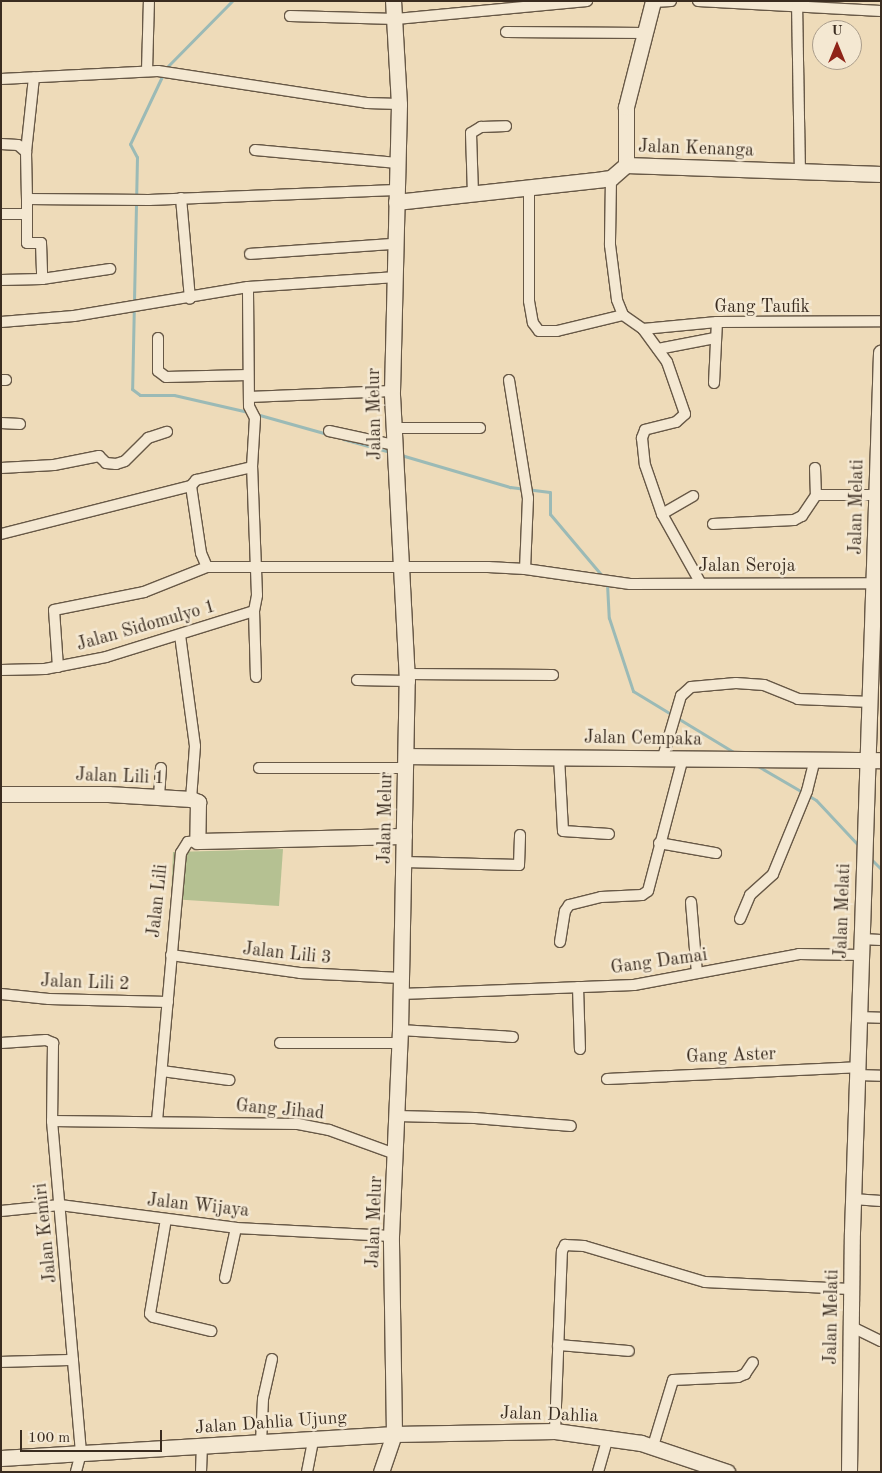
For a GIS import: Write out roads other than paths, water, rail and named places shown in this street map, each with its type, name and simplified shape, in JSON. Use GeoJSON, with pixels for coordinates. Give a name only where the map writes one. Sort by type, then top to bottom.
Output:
{"type":"FeatureCollection","features":[{"type":"Feature","properties":{"kind":"street"},"geometry":{"type":"LineString","coordinates":[[148,1],[153,71]]}},
{"type":"Feature","properties":{"kind":"street","name":"Jalan Melur"},"geometry":{"type":"LineString","coordinates":[[381,1472],[394,1434],[392,1236],[400,1036],[407,677],[399,566],[392,392],[393,277],[399,104],[394,1]]}},
{"type":"Feature","properties":{"kind":"street"},"geometry":{"type":"LineString","coordinates":[[290,16],[396,18],[588,1]]}},
{"type":"Feature","properties":{"kind":"street"},"geometry":{"type":"LineString","coordinates":[[626,165],[626,107],[653,1],[671,1]]}},
{"type":"Feature","properties":{"kind":"street"},"geometry":{"type":"LineString","coordinates":[[698,1],[797,4],[881,11]]}},
{"type":"Feature","properties":{"kind":"street"},"geometry":{"type":"LineString","coordinates":[[797,4],[800,171]]}},
{"type":"Feature","properties":{"kind":"street"},"geometry":{"type":"LineString","coordinates":[[506,32],[645,33]]}},
{"type":"Feature","properties":{"kind":"street"},"geometry":{"type":"LineString","coordinates":[[1,79],[153,71],[367,103],[399,104]]}},
{"type":"Feature","properties":{"kind":"street"},"geometry":{"type":"LineString","coordinates":[[34,78],[26,152],[27,244],[41,244],[42,278]]}},
{"type":"Feature","properties":{"kind":"street"},"geometry":{"type":"LineString","coordinates":[[473,194],[471,133],[482,127],[506,126]]}},
{"type":"Feature","properties":{"kind":"street"},"geometry":{"type":"LineString","coordinates":[[1,144],[18,145],[26,152]]}},
{"type":"Feature","properties":{"kind":"street"},"geometry":{"type":"LineString","coordinates":[[255,150],[397,163]]}},
{"type":"Feature","properties":{"kind":"street","name":"Jalan Kenanga"},"geometry":{"type":"LineString","coordinates":[[611,178],[626,165],[881,174]]}},
{"type":"Feature","properties":{"kind":"street"},"geometry":{"type":"LineString","coordinates":[[27,199],[149,200],[473,194],[611,178],[612,263],[626,316],[643,328],[667,362],[685,414],[676,422],[652,426],[646,430],[642,438],[648,479],[662,514],[700,582]]}},
{"type":"Feature","properties":{"kind":"street"},"geometry":{"type":"LineString","coordinates":[[529,188],[529,301],[533,323],[539,331],[557,331],[626,316]]}},
{"type":"Feature","properties":{"kind":"street"},"geometry":{"type":"LineString","coordinates":[[181,198],[190,299]]}},
{"type":"Feature","properties":{"kind":"street"},"geometry":{"type":"LineString","coordinates":[[1,214],[27,214]]}},
{"type":"Feature","properties":{"kind":"street"},"geometry":{"type":"LineString","coordinates":[[250,254],[394,244]]}},
{"type":"Feature","properties":{"kind":"street"},"geometry":{"type":"LineString","coordinates":[[1,280],[42,278],[110,269]]}},
{"type":"Feature","properties":{"kind":"street"},"geometry":{"type":"LineString","coordinates":[[1,322],[74,316],[190,299],[248,287],[393,277]]}},
{"type":"Feature","properties":{"kind":"street"},"geometry":{"type":"LineString","coordinates":[[248,287],[249,401],[255,418],[252,467],[254,566],[257,595],[254,611],[256,677]]}},
{"type":"Feature","properties":{"kind":"street","name":"Gang Taufik"},"geometry":{"type":"LineString","coordinates":[[643,328],[717,322],[881,321]]}},
{"type":"Feature","properties":{"kind":"street"},"geometry":{"type":"LineString","coordinates":[[714,384],[717,322]]}},
{"type":"Feature","properties":{"kind":"street"},"geometry":{"type":"LineString","coordinates":[[158,338],[158,372],[166,377],[248,375]]}},
{"type":"Feature","properties":{"kind":"street"},"geometry":{"type":"LineString","coordinates":[[658,349],[715,338]]}},
{"type":"Feature","properties":{"kind":"street","name":"Jalan Melati"},"geometry":{"type":"LineString","coordinates":[[849,1472],[850,1289],[858,1017],[865,829],[875,760],[871,702],[878,583],[876,495],[881,352]]}},
{"type":"Feature","properties":{"kind":"street"},"geometry":{"type":"LineString","coordinates":[[58,667],[54,610],[144,592],[207,567],[399,566],[524,569],[528,498],[523,479],[510,380]]}},
{"type":"Feature","properties":{"kind":"street"},"geometry":{"type":"LineString","coordinates":[[249,401],[392,392]]}},
{"type":"Feature","properties":{"kind":"street"},"geometry":{"type":"LineString","coordinates":[[1,422],[20,424]]}},
{"type":"Feature","properties":{"kind":"street"},"geometry":{"type":"LineString","coordinates":[[394,428],[480,428]]}},
{"type":"Feature","properties":{"kind":"street"},"geometry":{"type":"LineString","coordinates":[[329,431],[394,452]]}},
{"type":"Feature","properties":{"kind":"street"},"geometry":{"type":"LineString","coordinates":[[1,468],[54,465],[99,456],[106,462],[116,464],[125,461],[148,438],[167,432]]}},
{"type":"Feature","properties":{"kind":"street"},"geometry":{"type":"LineString","coordinates":[[1,534],[190,486],[196,480],[252,467]]}},
{"type":"Feature","properties":{"kind":"street"},"geometry":{"type":"LineString","coordinates":[[713,524],[794,520],[802,516],[816,495],[815,468]]}},
{"type":"Feature","properties":{"kind":"street"},"geometry":{"type":"LineString","coordinates":[[190,486],[202,553],[207,567]]}},
{"type":"Feature","properties":{"kind":"street"},"geometry":{"type":"LineString","coordinates":[[816,495],[876,495]]}},
{"type":"Feature","properties":{"kind":"street"},"geometry":{"type":"LineString","coordinates":[[662,514],[692,496]]}},
{"type":"Feature","properties":{"kind":"street","name":"Jalan Seroja"},"geometry":{"type":"LineString","coordinates":[[524,569],[614,582],[878,583]]}},
{"type":"Feature","properties":{"kind":"street","name":"Jalan Sidomulyo 1"},"geometry":{"type":"LineString","coordinates":[[1,670],[58,667],[106,658],[254,611]]}},
{"type":"Feature","properties":{"kind":"street"},"geometry":{"type":"LineString","coordinates":[[180,635],[195,746],[191,799],[198,802],[197,841],[404,836]]}},
{"type":"Feature","properties":{"kind":"street"},"geometry":{"type":"LineString","coordinates":[[357,680],[407,677],[554,675]]}},
{"type":"Feature","properties":{"kind":"street"},"geometry":{"type":"LineString","coordinates":[[663,757],[681,696],[691,686],[736,683],[774,686],[798,699],[871,702]]}},
{"type":"Feature","properties":{"kind":"street"},"geometry":{"type":"LineString","coordinates":[[559,756],[562,831],[609,834]]}},
{"type":"Feature","properties":{"kind":"street","name":"Jalan Cempaka"},"geometry":{"type":"LineString","coordinates":[[405,762],[559,756],[875,760]]}},
{"type":"Feature","properties":{"kind":"street"},"geometry":{"type":"LineString","coordinates":[[560,942],[565,911],[569,905],[601,897],[646,894],[682,758]]}},
{"type":"Feature","properties":{"kind":"street"},"geometry":{"type":"LineString","coordinates":[[740,919],[750,895],[773,874],[807,790],[815,759]]}},
{"type":"Feature","properties":{"kind":"street"},"geometry":{"type":"LineString","coordinates":[[259,768],[405,762]]}},
{"type":"Feature","properties":{"kind":"street"},"geometry":{"type":"LineString","coordinates":[[159,796],[161,768]]}},
{"type":"Feature","properties":{"kind":"street","name":"Jalan Lili 1"},"geometry":{"type":"LineString","coordinates":[[1,794],[159,796],[191,799]]}},
{"type":"Feature","properties":{"kind":"street"},"geometry":{"type":"LineString","coordinates":[[404,862],[518,865],[520,835]]}},
{"type":"Feature","properties":{"kind":"street","name":"Jalan Lili"},"geometry":{"type":"LineString","coordinates":[[157,1121],[181,853],[188,842],[197,841]]}},
{"type":"Feature","properties":{"kind":"street"},"geometry":{"type":"LineString","coordinates":[[659,843],[716,853]]}},
{"type":"Feature","properties":{"kind":"street"},"geometry":{"type":"LineString","coordinates":[[691,902],[697,974]]}},
{"type":"Feature","properties":{"kind":"street"},"geometry":{"type":"LineString","coordinates":[[861,939],[881,940]]}},
{"type":"Feature","properties":{"kind":"street","name":"Gang Damai"},"geometry":{"type":"LineString","coordinates":[[401,994],[634,985],[799,954],[861,955]]}},
{"type":"Feature","properties":{"kind":"street","name":"Jalan Lili 3"},"geometry":{"type":"LineString","coordinates":[[171,955],[300,974],[401,978]]}},
{"type":"Feature","properties":{"kind":"street"},"geometry":{"type":"LineString","coordinates":[[578,987],[580,1049]]}},
{"type":"Feature","properties":{"kind":"street","name":"Jalan Lili 2"},"geometry":{"type":"LineString","coordinates":[[1,994],[49,999],[168,1002]]}},
{"type":"Feature","properties":{"kind":"street"},"geometry":{"type":"LineString","coordinates":[[858,1017],[881,1018]]}},
{"type":"Feature","properties":{"kind":"street"},"geometry":{"type":"LineString","coordinates":[[280,1043],[400,1036],[513,1037]]}},
{"type":"Feature","properties":{"kind":"street","name":"Jalan Kemiri"},"geometry":{"type":"LineString","coordinates":[[1,1043],[46,1040],[53,1043],[52,1121],[81,1453],[76,1472]]}},
{"type":"Feature","properties":{"kind":"street"},"geometry":{"type":"LineString","coordinates":[[162,1071],[229,1080]]}},
{"type":"Feature","properties":{"kind":"street","name":"Gang Aster"},"geometry":{"type":"LineString","coordinates":[[606,1080],[857,1071],[881,1076]]}},
{"type":"Feature","properties":{"kind":"street"},"geometry":{"type":"LineString","coordinates":[[397,1116],[475,1118],[571,1126]]}},
{"type":"Feature","properties":{"kind":"street","name":"Gang Jihad"},"geometry":{"type":"LineString","coordinates":[[52,1121],[157,1121],[309,1126],[395,1154]]}},
{"type":"Feature","properties":{"kind":"street"},"geometry":{"type":"LineString","coordinates":[[853,1199],[881,1200]]}},
{"type":"Feature","properties":{"kind":"street","name":"Jalan Wijaya"},"geometry":{"type":"LineString","coordinates":[[1,1210],[60,1205],[236,1228],[392,1236]]}},
{"type":"Feature","properties":{"kind":"street"},"geometry":{"type":"LineString","coordinates":[[166,1220],[150,1314],[153,1317],[211,1331]]}},
{"type":"Feature","properties":{"kind":"street"},"geometry":{"type":"LineString","coordinates":[[225,1278],[236,1228]]}},
{"type":"Feature","properties":{"kind":"street"},"geometry":{"type":"LineString","coordinates":[[555,1431],[562,1251],[565,1245],[571,1243],[705,1282],[850,1289]]}},
{"type":"Feature","properties":{"kind":"street"},"geometry":{"type":"LineString","coordinates":[[850,1326],[881,1341]]}},
{"type":"Feature","properties":{"kind":"street"},"geometry":{"type":"LineString","coordinates":[[558,1345],[629,1351]]}},
{"type":"Feature","properties":{"kind":"street"},"geometry":{"type":"LineString","coordinates":[[261,1444],[263,1399],[272,1358]]}},
{"type":"Feature","properties":{"kind":"street"},"geometry":{"type":"LineString","coordinates":[[1,1362],[73,1360]]}},
{"type":"Feature","properties":{"kind":"street"},"geometry":{"type":"LineString","coordinates":[[653,1446],[662,1408],[674,1379],[738,1377],[745,1374],[753,1362]]}},
{"type":"Feature","properties":{"kind":"street","name":"Jalan Dahlia"},"geometry":{"type":"LineString","coordinates":[[394,1434],[555,1431],[608,1436],[653,1446],[727,1472]]}},
{"type":"Feature","properties":{"kind":"street","name":"Jalan Dahlia Ujung"},"geometry":{"type":"LineString","coordinates":[[1,1458],[261,1444],[394,1434]]}},
{"type":"Feature","properties":{"kind":"street"},"geometry":{"type":"LineString","coordinates":[[598,1472],[608,1436]]}},
{"type":"Feature","properties":{"kind":"street"},"geometry":{"type":"LineString","coordinates":[[307,1472],[313,1440]]}},
{"type":"Feature","properties":{"kind":"street"},"geometry":{"type":"LineString","coordinates":[[201,1472],[202,1447]]}},
{"type":"Feature","properties":{"kind":"waterway"},"geometry":{"type":"LineString","coordinates":[[232,1],[166,68],[130,144],[137,157],[132,389],[140,395],[174,395],[248,412]]}},
{"type":"Feature","properties":{"kind":"waterway"},"geometry":{"type":"LineString","coordinates":[[256,414],[327,434]]}},
{"type":"Feature","properties":{"kind":"waterway"},"geometry":{"type":"LineString","coordinates":[[343,439],[390,452]]}},
{"type":"Feature","properties":{"kind":"waterway"},"geometry":{"type":"LineString","coordinates":[[401,455],[510,487],[550,492],[550,514],[604,578]]}},
{"type":"Feature","properties":{"kind":"waterway"},"geometry":{"type":"LineString","coordinates":[[607,584],[609,618],[633,691],[735,753]]}},
{"type":"Feature","properties":{"kind":"waterway"},"geometry":{"type":"LineString","coordinates":[[756,765],[816,800],[860,847]]}},
{"type":"Feature","properties":{"kind":"waterway"},"geometry":{"type":"LineString","coordinates":[[869,857],[881,869]]}}]}
